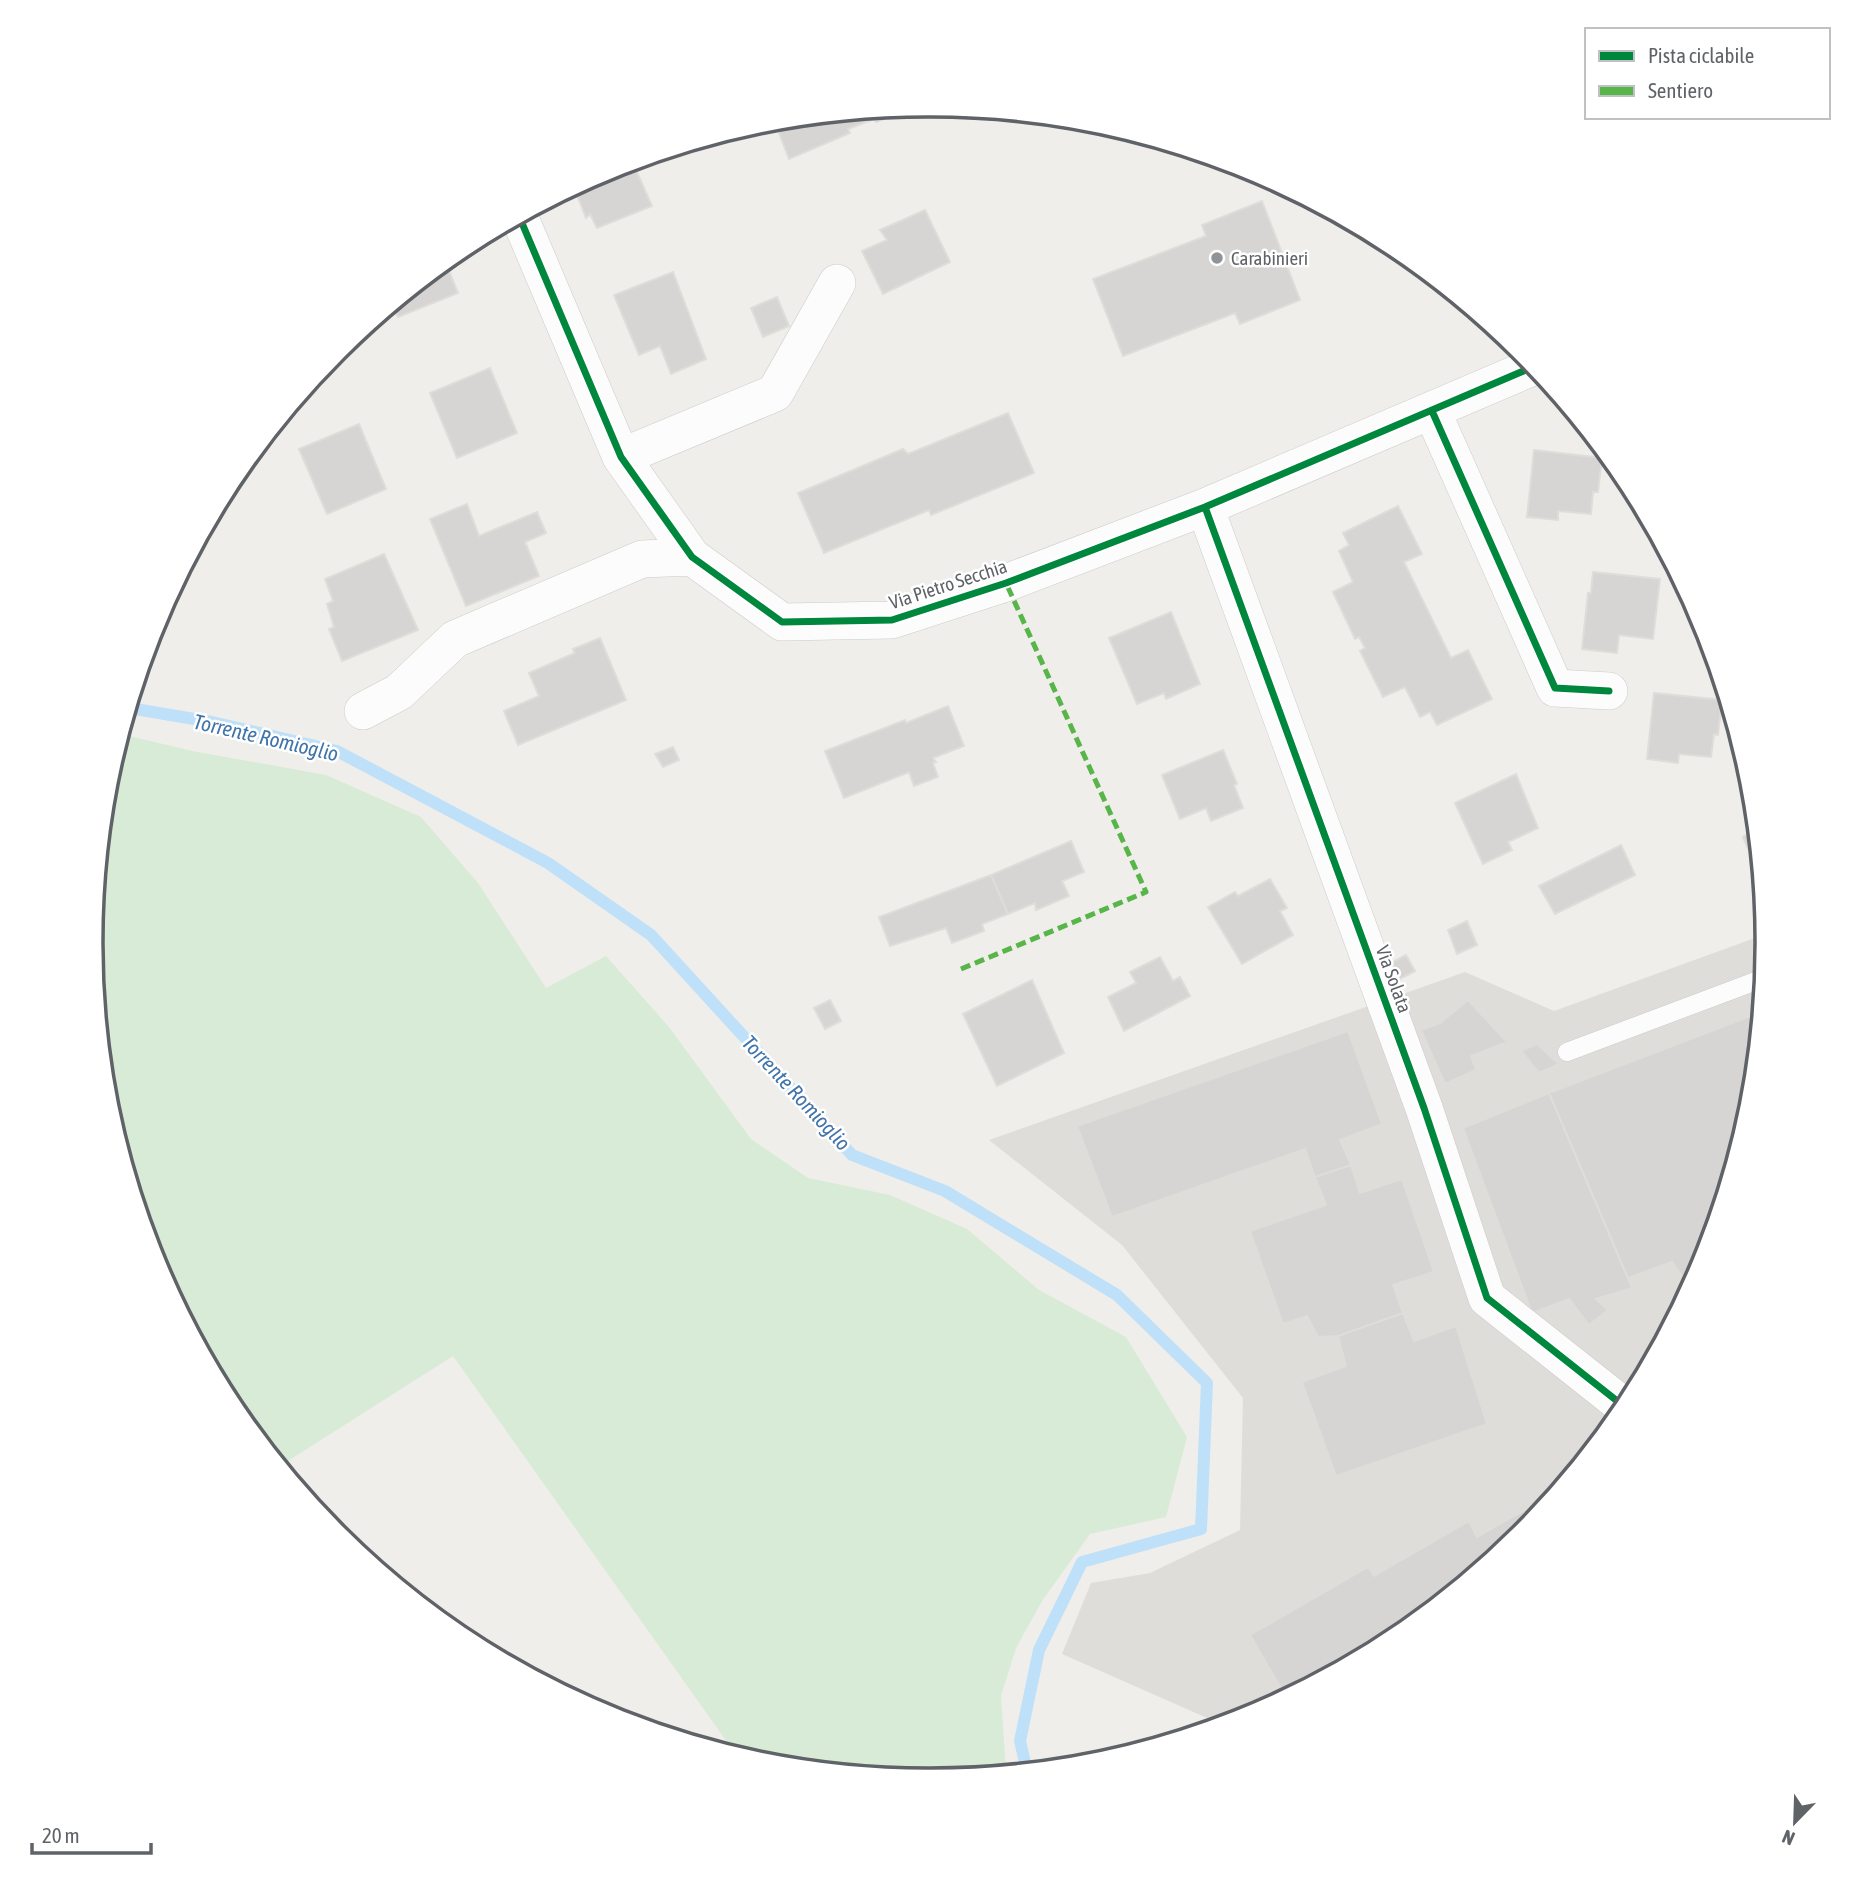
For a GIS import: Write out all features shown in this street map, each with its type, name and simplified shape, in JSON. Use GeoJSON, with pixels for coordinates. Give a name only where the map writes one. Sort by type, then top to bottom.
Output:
{"type":"FeatureCollection","features":[{"type":"Feature","properties":{"kind":"street","name":"Via Pietro Secchia"},"geometry":{"type":"LineString","coordinates":[[522,224],[621,457],[692,557],[782,622],[892,620],[1006,583],[1205,507],[1524,371]]}},
{"type":"Feature","properties":{"kind":"street"},"geometry":{"type":"LineString","coordinates":[[621,457],[775,393],[836,283]]}},
{"type":"Feature","properties":{"kind":"street"},"geometry":{"type":"LineString","coordinates":[[1432,411],[1555,688],[1609,691]]}},
{"type":"Feature","properties":{"kind":"street","name":"Via Solata"},"geometry":{"type":"LineString","coordinates":[[1205,507],[1424,1108],[1487,1298],[1616,1400]]}},
{"type":"Feature","properties":{"kind":"street"},"geometry":{"type":"LineString","coordinates":[[363,711],[399,692],[455,639],[642,559],[692,557]]}},
{"type":"Feature","properties":{"kind":"lane"},"geometry":{"type":"LineString","coordinates":[[1567,1052],[1754,982]]}},
{"type":"Feature","properties":{"kind":"shaded area"},"geometry":{"type":"Polygon","coordinates":[[[1755,938],[1748,1050],[1727,1156],[1711,1208],[1670,1308],[1616,1401],[1584,1445],[1550,1487],[1513,1526],[1432,1598],[1342,1658],[1245,1705],[1208,1719],[1062,1654],[1091,1583],[1150,1573],[1240,1530],[1243,1398],[1122,1245],[989,1140],[1465,972],[1554,1011],[1755,938]]]}},
{"type":"Feature","properties":{"kind":"green space"},"geometry":{"type":"Polygon","coordinates":[[[129,736],[192,751],[326,775],[421,817],[478,883],[546,988],[606,956],[669,1027],[751,1139],[808,1178],[890,1195],[967,1229],[1039,1290],[1126,1337],[1187,1437],[1166,1517],[1090,1534],[1042,1601],[1016,1648],[1001,1696],[1005,1764],[929,1768],[821,1761],[728,1743],[453,1356],[287,1461],[242,1401],[188,1308],[166,1259],[131,1156],[110,1050],[103,942],[105,888],[110,835],[129,736]]]}},
{"type":"Feature","properties":{"kind":"building"},"geometry":{"type":"Polygon","coordinates":[[[874,119],[848,129],[850,133],[789,159],[778,131],[874,119]]]}},
{"type":"Feature","properties":{"kind":"building"},"geometry":{"type":"Polygon","coordinates":[[[637,171],[652,206],[597,228],[590,214],[586,218],[577,196],[637,171]]]}},
{"type":"Feature","properties":{"kind":"building","name":"Carabinieri"},"geometry":{"type":"Polygon","coordinates":[[[1262,201],[1300,300],[1240,324],[1235,313],[1123,356],[1093,279],[1206,236],[1202,225],[1262,201]]]}},
{"type":"Feature","properties":{"kind":"building"},"geometry":{"type":"Polygon","coordinates":[[[925,210],[950,262],[883,294],[862,251],[887,240],[880,230],[925,210]]]}},
{"type":"Feature","properties":{"kind":"building"},"geometry":{"type":"Polygon","coordinates":[[[449,271],[458,293],[398,317],[396,312],[449,271]]]}},
{"type":"Feature","properties":{"kind":"building"},"geometry":{"type":"Polygon","coordinates":[[[673,272],[706,359],[671,374],[660,346],[639,355],[614,295],[673,272]]]}},
{"type":"Feature","properties":{"kind":"building"},"geometry":{"type":"Polygon","coordinates":[[[777,297],[789,326],[763,337],[751,308],[777,297]]]}},
{"type":"Feature","properties":{"kind":"building"},"geometry":{"type":"Polygon","coordinates":[[[490,368],[517,433],[457,458],[430,393],[490,368]]]}},
{"type":"Feature","properties":{"kind":"building"},"geometry":{"type":"Polygon","coordinates":[[[1008,413],[1034,473],[931,515],[929,510],[824,553],[798,493],[903,449],[908,454],[1008,413]]]}},
{"type":"Feature","properties":{"kind":"building"},"geometry":{"type":"Polygon","coordinates":[[[359,424],[386,489],[327,514],[299,449],[359,424]]]}},
{"type":"Feature","properties":{"kind":"building"},"geometry":{"type":"Polygon","coordinates":[[[1534,450],[1597,457],[1601,464],[1598,492],[1593,492],[1591,514],[1558,511],[1558,520],[1527,517],[1534,450]]]}},
{"type":"Feature","properties":{"kind":"building"},"geometry":{"type":"Polygon","coordinates":[[[467,504],[479,536],[537,512],[546,533],[525,542],[539,576],[466,606],[430,519],[467,504]]]}},
{"type":"Feature","properties":{"kind":"building"},"geometry":{"type":"Polygon","coordinates":[[[1398,506],[1422,554],[1404,562],[1451,658],[1468,650],[1492,699],[1437,725],[1430,712],[1420,717],[1405,687],[1383,697],[1360,651],[1365,648],[1359,637],[1355,639],[1333,592],[1353,582],[1339,551],[1349,545],[1343,533],[1398,506]]]}},
{"type":"Feature","properties":{"kind":"building"},"geometry":{"type":"Polygon","coordinates":[[[384,554],[418,630],[342,661],[329,629],[334,627],[327,604],[333,601],[325,579],[384,554]]]}},
{"type":"Feature","properties":{"kind":"building"},"geometry":{"type":"Polygon","coordinates":[[[1593,572],[1660,579],[1653,639],[1619,635],[1617,653],[1582,649],[1593,572]]]}},
{"type":"Feature","properties":{"kind":"building"},"geometry":{"type":"Polygon","coordinates":[[[1171,612],[1200,684],[1166,699],[1164,693],[1137,704],[1109,638],[1171,612]]]}},
{"type":"Feature","properties":{"kind":"building"},"geometry":{"type":"Polygon","coordinates":[[[600,638],[626,700],[518,745],[504,711],[539,696],[529,673],[575,653],[573,649],[600,638]]]}},
{"type":"Feature","properties":{"kind":"building"},"geometry":{"type":"Polygon","coordinates":[[[1654,693],[1718,700],[1721,709],[1718,735],[1714,734],[1711,757],[1679,754],[1678,763],[1647,759],[1654,693]]]}},
{"type":"Feature","properties":{"kind":"building"},"geometry":{"type":"Polygon","coordinates":[[[948,706],[964,746],[933,758],[938,777],[914,786],[909,772],[844,798],[825,751],[948,706]]]}},
{"type":"Feature","properties":{"kind":"building"},"geometry":{"type":"Polygon","coordinates":[[[673,747],[679,760],[663,767],[655,754],[673,747]]]}},
{"type":"Feature","properties":{"kind":"building"},"geometry":{"type":"Polygon","coordinates":[[[1223,750],[1237,784],[1234,785],[1243,808],[1211,821],[1206,808],[1180,819],[1162,775],[1223,750]]]}},
{"type":"Feature","properties":{"kind":"building"},"geometry":{"type":"Polygon","coordinates":[[[1516,774],[1538,828],[1508,842],[1512,850],[1483,864],[1455,803],[1516,774]]]}},
{"type":"Feature","properties":{"kind":"building"},"geometry":{"type":"Polygon","coordinates":[[[1748,835],[1750,853],[1743,837],[1748,835]]]}},
{"type":"Feature","properties":{"kind":"building"},"geometry":{"type":"Polygon","coordinates":[[[1071,841],[1084,872],[1062,881],[1069,896],[1036,910],[1035,903],[1008,914],[991,875],[1071,841]]]}},
{"type":"Feature","properties":{"kind":"building"},"geometry":{"type":"Polygon","coordinates":[[[1621,845],[1635,875],[1555,914],[1539,886],[1621,845]]]}},
{"type":"Feature","properties":{"kind":"building"},"geometry":{"type":"Polygon","coordinates":[[[991,875],[1008,914],[982,924],[984,931],[952,943],[946,928],[890,946],[879,917],[991,875]]]}},
{"type":"Feature","properties":{"kind":"building"},"geometry":{"type":"Polygon","coordinates":[[[1270,879],[1287,908],[1280,911],[1293,935],[1242,964],[1208,907],[1235,892],[1238,896],[1270,879]]]}},
{"type":"Feature","properties":{"kind":"building"},"geometry":{"type":"Polygon","coordinates":[[[1467,921],[1477,945],[1457,954],[1448,930],[1467,921]]]}},
{"type":"Feature","properties":{"kind":"building"},"geometry":{"type":"Polygon","coordinates":[[[1406,955],[1415,971],[1400,979],[1391,963],[1406,955]]]}},
{"type":"Feature","properties":{"kind":"building"},"geometry":{"type":"Polygon","coordinates":[[[1160,957],[1173,981],[1180,977],[1190,996],[1124,1031],[1108,997],[1136,983],[1130,972],[1160,957]]]}},
{"type":"Feature","properties":{"kind":"building"},"geometry":{"type":"Polygon","coordinates":[[[1032,980],[1064,1053],[997,1086],[963,1014],[1032,980]]]}},
{"type":"Feature","properties":{"kind":"building"},"geometry":{"type":"Polygon","coordinates":[[[830,1000],[841,1021],[825,1029],[814,1008],[830,1000]]]}},
{"type":"Feature","properties":{"kind":"building"},"geometry":{"type":"Polygon","coordinates":[[[1468,1000],[1507,1042],[1471,1056],[1476,1070],[1445,1084],[1421,1030],[1440,1023],[1468,1000]]]}},
{"type":"Feature","properties":{"kind":"building"},"geometry":{"type":"Polygon","coordinates":[[[1751,1016],[1739,1104],[1727,1156],[1711,1208],[1683,1278],[1672,1262],[1628,1278],[1549,1093],[1751,1016]]]}},
{"type":"Feature","properties":{"kind":"building"},"geometry":{"type":"Polygon","coordinates":[[[1348,1031],[1382,1124],[1340,1140],[1351,1165],[1315,1177],[1305,1149],[1112,1217],[1077,1126],[1348,1031]]]}},
{"type":"Feature","properties":{"kind":"building"},"geometry":{"type":"Polygon","coordinates":[[[1537,1044],[1559,1064],[1539,1073],[1521,1051],[1537,1044]]]}},
{"type":"Feature","properties":{"kind":"building"},"geometry":{"type":"Polygon","coordinates":[[[1549,1093],[1632,1288],[1596,1299],[1608,1310],[1589,1325],[1569,1299],[1532,1313],[1463,1128],[1549,1093]]]}},
{"type":"Feature","properties":{"kind":"building"},"geometry":{"type":"Polygon","coordinates":[[[1351,1165],[1360,1193],[1402,1179],[1434,1272],[1393,1285],[1403,1313],[1338,1336],[1318,1337],[1307,1316],[1283,1324],[1250,1231],[1326,1205],[1315,1177],[1351,1165]]]}},
{"type":"Feature","properties":{"kind":"building"},"geometry":{"type":"Polygon","coordinates":[[[1403,1313],[1414,1341],[1456,1326],[1487,1424],[1336,1476],[1302,1382],[1346,1366],[1338,1336],[1403,1313]]]}},
{"type":"Feature","properties":{"kind":"building"},"geometry":{"type":"Polygon","coordinates":[[[1532,1506],[1432,1598],[1342,1658],[1281,1689],[1250,1635],[1368,1567],[1374,1576],[1469,1521],[1477,1537],[1532,1506]]]}},
{"type":"Feature","properties":{"kind":"waterway","name":"Torrente Romioglio"},"geometry":{"type":"LineString","coordinates":[[137,709],[212,722],[337,751],[548,863],[651,935],[852,1155],[945,1191],[1117,1295],[1207,1383],[1201,1529],[1082,1562],[1039,1650],[1020,1741],[1025,1762]]}},
{"type":"Feature","properties":{"kind":"marked path"},"geometry":{"type":"LineString","coordinates":[[961,969],[1146,892],[1006,583]]}},
{"type":"Feature","properties":{"kind":"cycle path"},"geometry":{"type":"LineString","coordinates":[[522,224],[621,457],[692,557],[782,622],[892,620],[1006,583],[1205,507],[1524,371]]}},
{"type":"Feature","properties":{"kind":"cycle path"},"geometry":{"type":"LineString","coordinates":[[1432,411],[1555,688],[1609,691]]}},
{"type":"Feature","properties":{"kind":"cycle path"},"geometry":{"type":"LineString","coordinates":[[1205,507],[1424,1108],[1487,1298],[1616,1400]]}},
{"type":"Feature","properties":{"kind":"place","name":"Carabinieri"},"geometry":{"type":"Point","coordinates":[1217,258]}}]}
